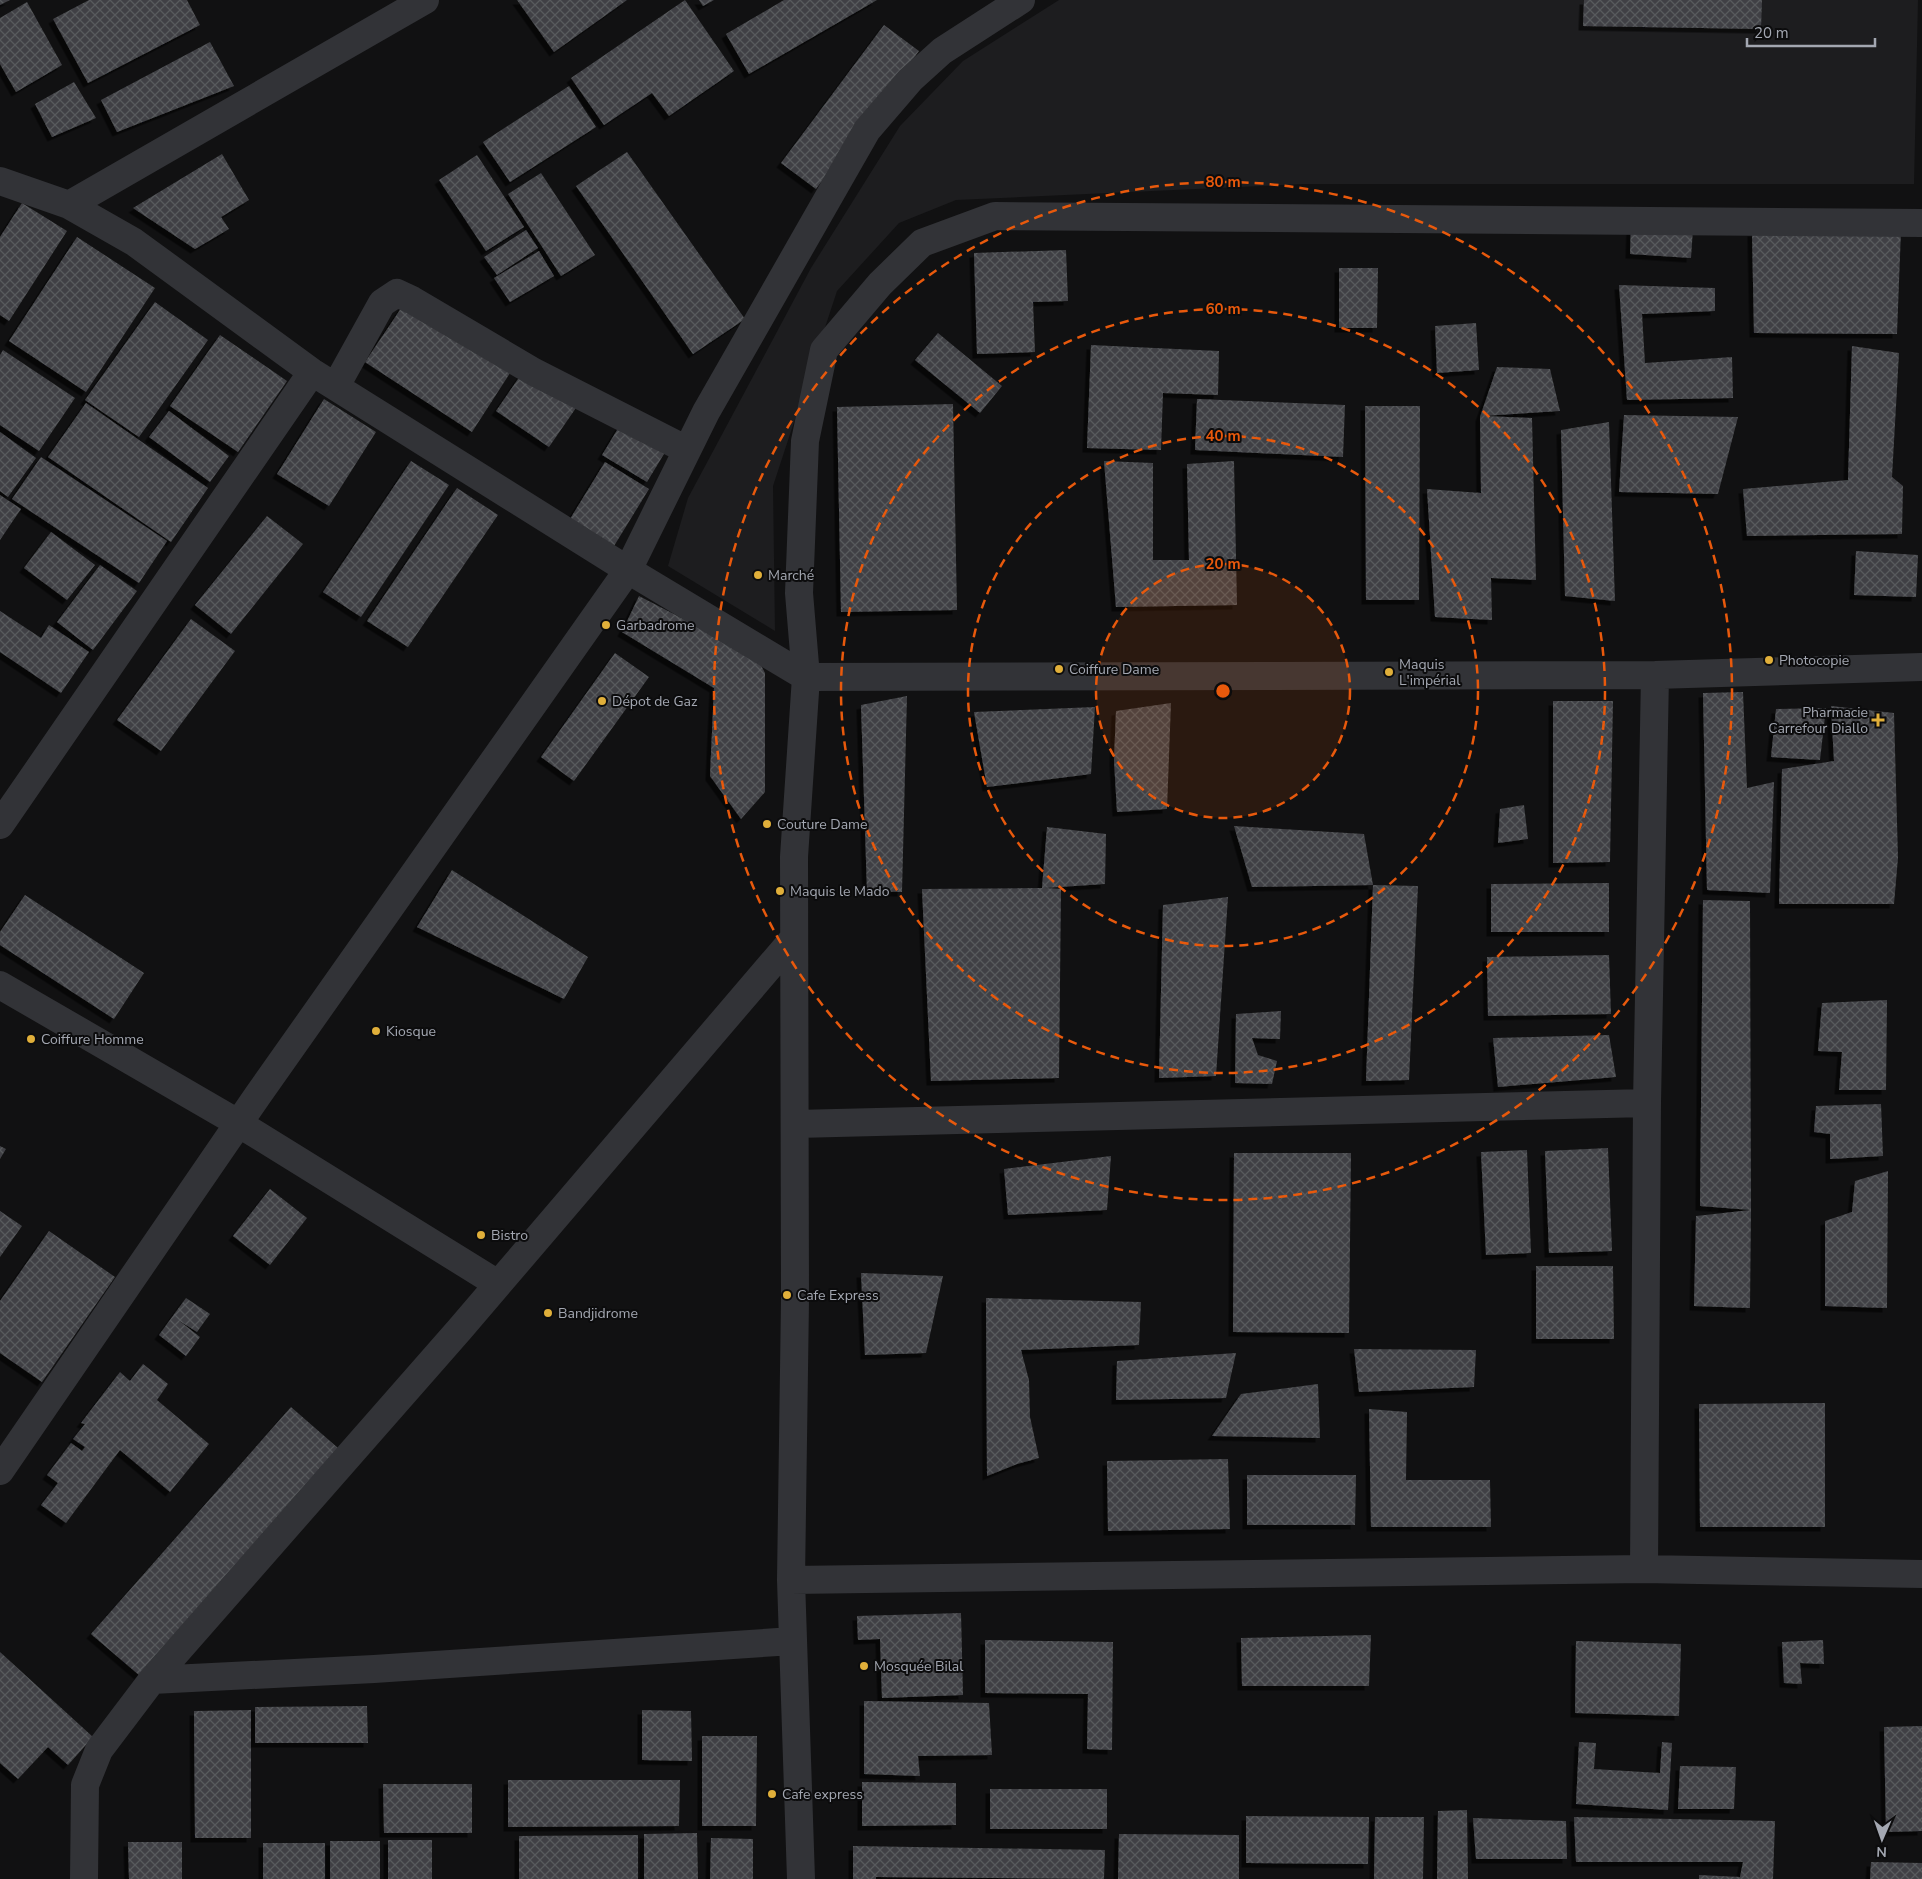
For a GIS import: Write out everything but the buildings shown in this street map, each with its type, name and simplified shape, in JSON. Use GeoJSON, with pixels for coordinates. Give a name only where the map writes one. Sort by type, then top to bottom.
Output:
{"type":"FeatureCollection","features":[{"type":"Feature","properties":{"kind":"street"},"geometry":{"type":"LineString","coordinates":[[69,205],[425,0]]}},
{"type":"Feature","properties":{"kind":"street"},"geometry":{"type":"LineString","coordinates":[[0,1471],[238,1123],[628,570],[706,412],[867,130],[910,80],[942,51],[1021,0]]}},
{"type":"Feature","properties":{"kind":"street"},"geometry":{"type":"LineString","coordinates":[[0,181],[69,205],[134,242],[312,372],[628,570],[806,677],[1655,675],[1922,666]]}},
{"type":"Feature","properties":{"kind":"street"},"geometry":{"type":"LineString","coordinates":[[801,1879],[791,1580],[796,1124],[794,857],[806,677],[799,594],[805,441],[824,350],[880,284],[922,243],[995,216],[1922,223]]}},
{"type":"Feature","properties":{"kind":"street"},"geometry":{"type":"LineString","coordinates":[[336,386],[382,303],[397,293],[534,372],[687,450]]}},
{"type":"Feature","properties":{"kind":"street"},"geometry":{"type":"LineString","coordinates":[[0,824],[312,372]]}},
{"type":"Feature","properties":{"kind":"street"},"geometry":{"type":"LineString","coordinates":[[1644,1569],[1647,1103],[1655,675]]}},
{"type":"Feature","properties":{"kind":"street"},"geometry":{"type":"LineString","coordinates":[[84,1879],[85,1785],[99,1750],[152,1680],[498,1284],[794,938]]}},
{"type":"Feature","properties":{"kind":"street"},"geometry":{"type":"LineString","coordinates":[[0,985],[238,1123],[498,1284]]}},
{"type":"Feature","properties":{"kind":"street"},"geometry":{"type":"LineString","coordinates":[[796,1124],[1647,1103]]}},
{"type":"Feature","properties":{"kind":"street"},"geometry":{"type":"LineString","coordinates":[[791,1580],[1644,1569],[1922,1574]]}},
{"type":"Feature","properties":{"kind":"street"},"geometry":{"type":"LineString","coordinates":[[152,1680],[374,1668],[793,1641]]}},
{"type":"Feature","properties":{"kind":"shaded area"},"geometry":{"type":"Polygon","coordinates":[[[1059,0],[1918,0],[1914,184],[1303,184],[956,200],[899,223],[837,291],[773,486],[775,631],[668,566],[688,498],[811,268],[900,126],[963,61],[1059,0]]]}},
{"type":"Feature","properties":{"kind":"place","name":"Marché"},"geometry":{"type":"Point","coordinates":[758,575]}},
{"type":"Feature","properties":{"kind":"place","name":"Garbadrome"},"geometry":{"type":"Point","coordinates":[606,625]}},
{"type":"Feature","properties":{"kind":"place","name":"Photocopie"},"geometry":{"type":"Point","coordinates":[1769,660]}},
{"type":"Feature","properties":{"kind":"place","name":"Coiffure Dame"},"geometry":{"type":"Point","coordinates":[1059,669]}},
{"type":"Feature","properties":{"kind":"place","name":"Maquis L'impérial"},"geometry":{"type":"Point","coordinates":[1389,672]}},
{"type":"Feature","properties":{"kind":"place","name":"Dépot de Gaz"},"geometry":{"type":"Point","coordinates":[602,701]}},
{"type":"Feature","properties":{"kind":"place","name":"Pharmacie Carrefour Diallo"},"geometry":{"type":"Point","coordinates":[1878,720]}},
{"type":"Feature","properties":{"kind":"place","name":"Couture Dame"},"geometry":{"type":"Point","coordinates":[767,824]}},
{"type":"Feature","properties":{"kind":"place","name":"Maquis le Mado"},"geometry":{"type":"Point","coordinates":[780,891]}},
{"type":"Feature","properties":{"kind":"place","name":"Kiosque"},"geometry":{"type":"Point","coordinates":[376,1031]}},
{"type":"Feature","properties":{"kind":"place","name":"Coiffure Homme"},"geometry":{"type":"Point","coordinates":[31,1039]}},
{"type":"Feature","properties":{"kind":"place","name":"Bistro"},"geometry":{"type":"Point","coordinates":[481,1235]}},
{"type":"Feature","properties":{"kind":"place","name":"Cafe Express"},"geometry":{"type":"Point","coordinates":[787,1295]}},
{"type":"Feature","properties":{"kind":"place","name":"Bandjidrome"},"geometry":{"type":"Point","coordinates":[548,1313]}},
{"type":"Feature","properties":{"kind":"place","name":"Mosquée Bilal"},"geometry":{"type":"Point","coordinates":[864,1666]}},
{"type":"Feature","properties":{"kind":"place","name":"Cafe express"},"geometry":{"type":"Point","coordinates":[772,1794]}}]}
